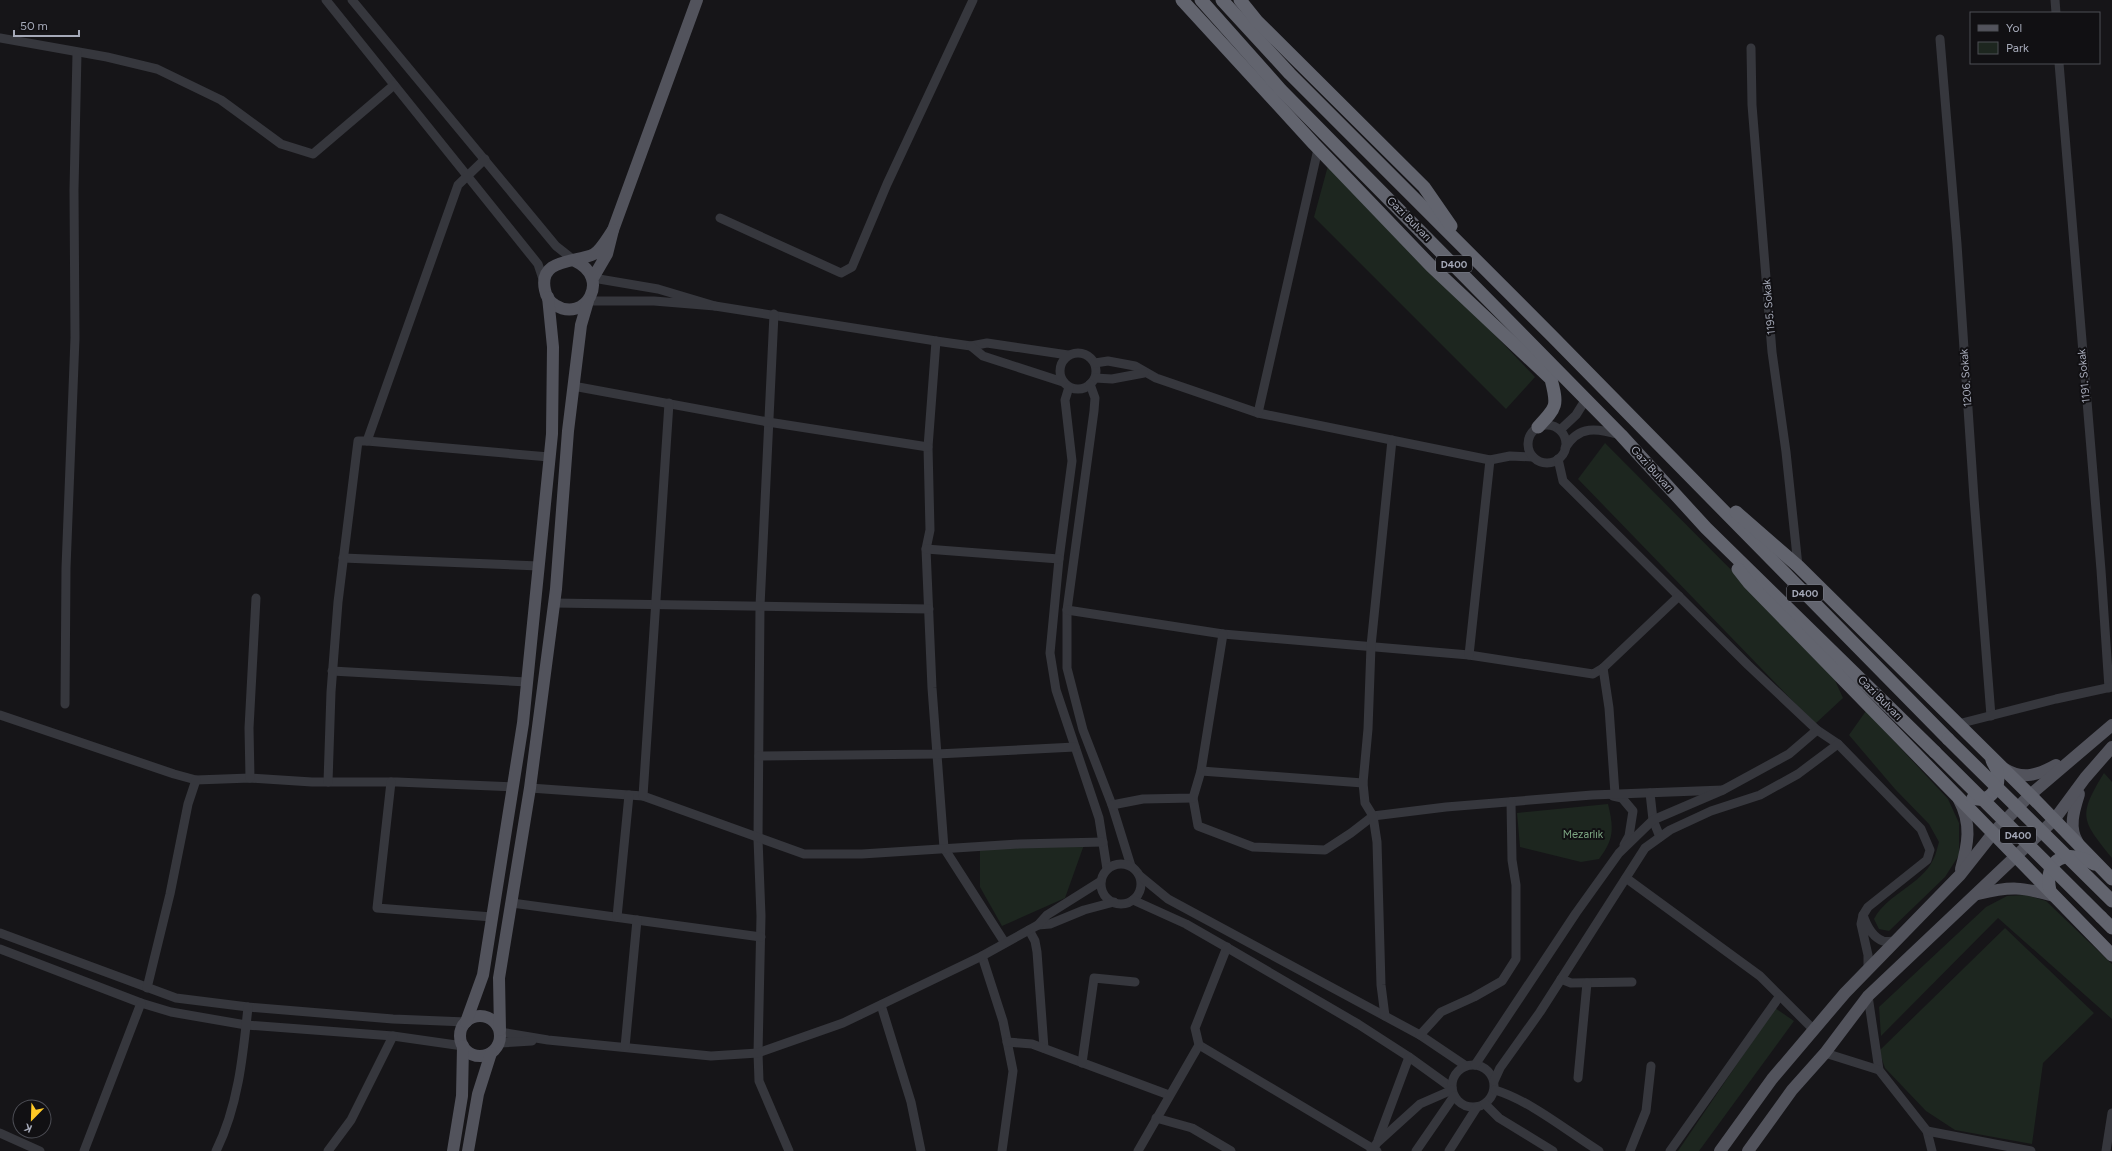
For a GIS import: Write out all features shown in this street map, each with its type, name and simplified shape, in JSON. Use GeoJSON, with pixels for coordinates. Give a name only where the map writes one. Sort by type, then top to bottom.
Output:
{"type":"FeatureCollection","features":[{"type":"Feature","properties":{"kind":"highway"},"geometry":{"type":"LineString","coordinates":[[1182,0],[1318,148],[1431,266],[1550,379],[1556,398],[1553,411],[1534,431]]}},
{"type":"Feature","properties":{"kind":"highway","name":"Gazi Bulvarı"},"geometry":{"type":"LineString","coordinates":[[1201,0],[1281,90],[1621,435],[1706,528],[2112,928]]}},
{"type":"Feature","properties":{"kind":"highway","name":"Gazi Bulvarı"},"geometry":{"type":"LineString","coordinates":[[1222,0],[1290,74],[1661,446],[1948,739],[2112,901]]}},
{"type":"Feature","properties":{"kind":"highway"},"geometry":{"type":"LineString","coordinates":[[1240,0],[1257,21],[1424,187],[1469,253]]}},
{"type":"Feature","properties":{"kind":"highway"},"geometry":{"type":"LineString","coordinates":[[1661,446],[1798,566],[2108,874]]}},
{"type":"Feature","properties":{"kind":"highway"},"geometry":{"type":"LineString","coordinates":[[1706,528],[1749,583],[1858,697],[1951,788],[2112,955]]}},
{"type":"Feature","properties":{"kind":"highway"},"geometry":{"type":"LineString","coordinates":[[1951,788],[1980,801],[1988,798],[1994,792],[1997,777],[1997,772],[1988,754]]}},
{"type":"Feature","properties":{"kind":"highway"},"geometry":{"type":"LineString","coordinates":[[2052,894],[2048,874],[2060,858],[2071,855],[2083,858],[2108,874]]}},
{"type":"Feature","properties":{"kind":"main road"},"geometry":{"type":"LineString","coordinates":[[593,278],[607,254],[613,230],[697,0]]}},
{"type":"Feature","properties":{"kind":"main road"},"geometry":{"type":"LineString","coordinates":[[452,1151],[462,1096],[463,1046],[460,1034],[466,1022],[483,975],[523,723],[552,434],[553,347],[548,297],[544,282],[547,274],[559,262],[575,261],[596,253],[613,230]]}},
{"type":"Feature","properties":{"kind":"main road"},"geometry":{"type":"LineString","coordinates":[[468,1151],[478,1094],[491,1053],[500,1035],[499,978],[530,788],[554,603],[568,431],[581,325],[588,300],[594,286],[593,278],[586,267],[575,261]]}},
{"type":"Feature","properties":{"kind":"main road"},"geometry":{"type":"LineString","coordinates":[[548,297],[560,308],[567,309],[575,309],[588,300]]}},
{"type":"Feature","properties":{"kind":"main road"},"geometry":{"type":"LineString","coordinates":[[1720,1151],[1772,1078],[1868,970],[1960,874],[1994,832],[2030,795],[2074,757],[2102,736],[2112,725]]}},
{"type":"Feature","properties":{"kind":"main road"},"geometry":{"type":"LineString","coordinates":[[1748,1151],[1792,1090],[1825,1053],[1868,996],[2054,820],[2085,778],[2112,746]]}},
{"type":"Feature","properties":{"kind":"main road"},"geometry":{"type":"LineString","coordinates":[[2003,768],[2014,775],[2026,776],[2039,774],[2074,757]]}},
{"type":"Feature","properties":{"kind":"main road"},"geometry":{"type":"LineString","coordinates":[[2080,846],[2073,835],[2072,823],[2074,809],[2085,778]]}},
{"type":"Feature","properties":{"kind":"main road"},"geometry":{"type":"LineString","coordinates":[[1951,788],[1965,812],[1968,831],[1968,844],[1960,874]]}},
{"type":"Feature","properties":{"kind":"main road"},"geometry":{"type":"LineString","coordinates":[[1977,894],[2003,888],[2020,887],[2052,894]]}},
{"type":"Feature","properties":{"kind":"main road"},"geometry":{"type":"LineString","coordinates":[[466,1022],[471,1018],[485,1016],[497,1024],[500,1035]]}},
{"type":"Feature","properties":{"kind":"main road"},"geometry":{"type":"LineString","coordinates":[[463,1046],[473,1055],[479,1056],[491,1053]]}},
{"type":"Feature","properties":{"kind":"street"},"geometry":{"type":"LineString","coordinates":[[326,0],[538,264],[544,282]]}},
{"type":"Feature","properties":{"kind":"street"},"geometry":{"type":"LineString","coordinates":[[352,0],[556,246],[575,261]]}},
{"type":"Feature","properties":{"kind":"street"},"geometry":{"type":"LineString","coordinates":[[720,218],[841,274],[852,267],[887,184],[973,0]]}},
{"type":"Feature","properties":{"kind":"street"},"geometry":{"type":"LineString","coordinates":[[2055,0],[2056,12]]}},
{"type":"Feature","properties":{"kind":"street"},"geometry":{"type":"LineString","coordinates":[[0,38],[77,53],[107,57],[157,68],[221,100],[281,144],[313,154],[394,85]]}},
{"type":"Feature","properties":{"kind":"street","name":"1206. Sokak"},"geometry":{"type":"LineString","coordinates":[[1940,39],[1957,244],[1974,498],[1991,716]]}},
{"type":"Feature","properties":{"kind":"street","name":"1195. Sokak"},"geometry":{"type":"LineString","coordinates":[[1751,48],[1752,104],[1772,352],[1786,452],[1798,566]]}},
{"type":"Feature","properties":{"kind":"street"},"geometry":{"type":"LineString","coordinates":[[65,704],[67,545],[75,338],[74,190],[77,53]]}},
{"type":"Feature","properties":{"kind":"street","name":"1191. Sokak"},"geometry":{"type":"LineString","coordinates":[[2059,64],[2110,688]]}},
{"type":"Feature","properties":{"kind":"street"},"geometry":{"type":"LineString","coordinates":[[1258,413],[1318,148]]}},
{"type":"Feature","properties":{"kind":"street"},"geometry":{"type":"LineString","coordinates":[[367,441],[458,185],[484,159]]}},
{"type":"Feature","properties":{"kind":"street"},"geometry":{"type":"LineString","coordinates":[[593,278],[658,289],[715,306]]}},
{"type":"Feature","properties":{"kind":"street"},"geometry":{"type":"LineString","coordinates":[[588,300],[654,301],[715,306],[774,314],[971,346],[987,343],[1068,355]]}},
{"type":"Feature","properties":{"kind":"street"},"geometry":{"type":"LineString","coordinates":[[774,314],[760,606],[758,839],[761,937],[758,1053],[759,1081],[789,1151]]}},
{"type":"Feature","properties":{"kind":"street"},"geometry":{"type":"LineString","coordinates":[[936,341],[928,447],[930,530],[926,549],[937,754],[944,848],[1004,944]]}},
{"type":"Feature","properties":{"kind":"street"},"geometry":{"type":"LineString","coordinates":[[971,346],[983,356],[1066,384],[1076,389],[1084,388],[1093,381],[1144,373]]}},
{"type":"Feature","properties":{"kind":"street"},"geometry":{"type":"LineString","coordinates":[[500,1035],[712,1056],[758,1053],[843,1023],[982,956],[1038,925],[1047,915],[1101,881],[1107,869],[1099,818],[1056,690],[1050,653],[1059,559],[1072,461],[1065,400],[1066,384],[1060,375],[1060,367],[1063,360],[1068,355],[1076,352],[1084,353],[1095,363],[1096,371],[1093,381],[1095,398],[1094,411],[1067,610],[1067,668],[1070,685],[1083,730],[1112,805],[1131,866],[1140,876],[1168,899],[1420,1035],[1470,1066]]}},
{"type":"Feature","properties":{"kind":"street"},"geometry":{"type":"LineString","coordinates":[[1095,363],[1108,361],[1135,366],[1144,373],[1258,413],[1490,460],[1510,456],[1534,457],[1545,462],[1558,459],[1571,438],[1587,430],[1600,429],[1621,435]]}},
{"type":"Feature","properties":{"kind":"street"},"geometry":{"type":"LineString","coordinates":[[574,386],[768,422],[928,447]]}},
{"type":"Feature","properties":{"kind":"street"},"geometry":{"type":"LineString","coordinates":[[1560,430],[1576,414],[1586,399]]}},
{"type":"Feature","properties":{"kind":"street"},"geometry":{"type":"LineString","coordinates":[[643,796],[654,605],[669,404]]}},
{"type":"Feature","properties":{"kind":"street"},"geometry":{"type":"LineString","coordinates":[[1510,456],[1520,450],[1534,431],[1550,425],[1560,430],[1564,436],[1565,448]]}},
{"type":"Feature","properties":{"kind":"street"},"geometry":{"type":"LineString","coordinates":[[1534,431],[1528,447],[1534,457]]}},
{"type":"Feature","properties":{"kind":"street"},"geometry":{"type":"LineString","coordinates":[[1385,1016],[1380,985],[1377,842],[1373,816],[1365,803],[1363,783],[1368,729],[1372,646],[1392,440]]}},
{"type":"Feature","properties":{"kind":"street"},"geometry":{"type":"LineString","coordinates":[[328,782],[332,671],[343,558],[358,441],[549,457]]}},
{"type":"Feature","properties":{"kind":"street"},"geometry":{"type":"LineString","coordinates":[[1558,459],[1563,481],[1816,730],[1838,744],[1921,829],[1930,850],[1927,860],[1868,907],[1863,915],[1860,924],[1868,955],[1868,970]]}},
{"type":"Feature","properties":{"kind":"street"},"geometry":{"type":"LineString","coordinates":[[1469,655],[1490,460]]}},
{"type":"Feature","properties":{"kind":"street"},"geometry":{"type":"LineString","coordinates":[[926,549],[1059,559]]}},
{"type":"Feature","properties":{"kind":"street"},"geometry":{"type":"LineString","coordinates":[[343,558],[539,566]]}},
{"type":"Feature","properties":{"kind":"street"},"geometry":{"type":"LineString","coordinates":[[1067,610],[1223,634],[1469,655],[1593,674],[1603,668],[1679,596]]}},
{"type":"Feature","properties":{"kind":"street"},"geometry":{"type":"LineString","coordinates":[[250,778],[250,728],[256,598]]}},
{"type":"Feature","properties":{"kind":"street"},"geometry":{"type":"LineString","coordinates":[[554,603],[929,609]]}},
{"type":"Feature","properties":{"kind":"street"},"geometry":{"type":"LineString","coordinates":[[1223,634],[1201,771],[1193,798],[1198,826],[1253,847],[1325,850],[1373,816],[1603,794],[1723,790]]}},
{"type":"Feature","properties":{"kind":"street"},"geometry":{"type":"LineString","coordinates":[[1603,668],[1609,708],[1615,794]]}},
{"type":"Feature","properties":{"kind":"street"},"geometry":{"type":"LineString","coordinates":[[332,671],[527,682]]}},
{"type":"Feature","properties":{"kind":"street"},"geometry":{"type":"LineString","coordinates":[[1958,724],[2056,699],[2110,688]]}},
{"type":"Feature","properties":{"kind":"street"},"geometry":{"type":"LineString","coordinates":[[0,715],[174,774],[196,780],[250,778],[328,782],[391,782],[513,787]]}},
{"type":"Feature","properties":{"kind":"street"},"geometry":{"type":"LineString","coordinates":[[1619,853],[1653,820],[1723,790],[1789,754],[1816,730]]}},
{"type":"Feature","properties":{"kind":"street"},"geometry":{"type":"LineString","coordinates":[[1450,1151],[1481,1106],[1491,1098],[1500,1068],[1561,979],[1645,848],[1670,830],[1711,811],[1760,796],[1798,774],[1838,744]]}},
{"type":"Feature","properties":{"kind":"street"},"geometry":{"type":"LineString","coordinates":[[759,756],[937,754],[1075,747]]}},
{"type":"Feature","properties":{"kind":"street"},"geometry":{"type":"LineString","coordinates":[[1201,771],[1363,783]]}},
{"type":"Feature","properties":{"kind":"street"},"geometry":{"type":"LineString","coordinates":[[147,988],[170,894],[188,804],[196,780]]}},
{"type":"Feature","properties":{"kind":"street"},"geometry":{"type":"LineString","coordinates":[[391,782],[377,908],[492,917]]}},
{"type":"Feature","properties":{"kind":"street"},"geometry":{"type":"LineString","coordinates":[[530,788],[643,796],[758,839],[804,854],[862,854],[944,848],[1103,842]]}},
{"type":"Feature","properties":{"kind":"street"},"geometry":{"type":"LineString","coordinates":[[1650,793],[1653,820],[1660,836]]}},
{"type":"Feature","properties":{"kind":"street"},"geometry":{"type":"LineString","coordinates":[[1470,1066],[1619,853],[1629,836],[1633,811],[1622,798],[1603,794]]}},
{"type":"Feature","properties":{"kind":"street"},"geometry":{"type":"LineString","coordinates":[[617,917],[629,795]]}},
{"type":"Feature","properties":{"kind":"street"},"geometry":{"type":"LineString","coordinates":[[1112,805],[1143,799],[1193,798]]}},
{"type":"Feature","properties":{"kind":"street"},"geometry":{"type":"LineString","coordinates":[[1420,1035],[1441,1012],[1502,982],[1516,959],[1516,884],[1512,860],[1511,802]]}},
{"type":"Feature","properties":{"kind":"street"},"geometry":{"type":"LineString","coordinates":[[1107,869],[1119,864],[1131,866]]}},
{"type":"Feature","properties":{"kind":"street"},"geometry":{"type":"LineString","coordinates":[[1038,925],[1050,924],[1084,910],[1114,902],[1127,902],[1133,900],[1140,889],[1140,876]]}},
{"type":"Feature","properties":{"kind":"street"},"geometry":{"type":"LineString","coordinates":[[1626,878],[1760,976],[1779,997],[1814,1030]]}},
{"type":"Feature","properties":{"kind":"street"},"geometry":{"type":"LineString","coordinates":[[1101,881],[1104,894],[1114,902]]}},
{"type":"Feature","properties":{"kind":"street"},"geometry":{"type":"LineString","coordinates":[[1133,900],[1186,924],[1227,947],[1409,1057],[1453,1091],[1460,1103],[1468,1107],[1481,1106],[1553,1151]]}},
{"type":"Feature","properties":{"kind":"street"},"geometry":{"type":"LineString","coordinates":[[512,903],[761,937]]}},
{"type":"Feature","properties":{"kind":"street"},"geometry":{"type":"LineString","coordinates":[[1863,915],[1866,925],[1876,936],[1883,941],[1896,941]]}},
{"type":"Feature","properties":{"kind":"street"},"geometry":{"type":"LineString","coordinates":[[625,1047],[637,920]]}},
{"type":"Feature","properties":{"kind":"street"},"geometry":{"type":"LineString","coordinates":[[1029,930],[1035,941],[1037,952],[1044,1048]]}},
{"type":"Feature","properties":{"kind":"street"},"geometry":{"type":"LineString","coordinates":[[0,933],[176,998],[248,1007],[393,1019],[466,1022]]}},
{"type":"Feature","properties":{"kind":"street"},"geometry":{"type":"LineString","coordinates":[[1138,1151],[1199,1045],[1195,1028],[1227,947]]}},
{"type":"Feature","properties":{"kind":"street"},"geometry":{"type":"LineString","coordinates":[[0,949],[141,1003],[171,1012],[246,1024],[394,1036],[463,1046]]}},
{"type":"Feature","properties":{"kind":"street"},"geometry":{"type":"LineString","coordinates":[[982,956],[1003,1021],[1013,1071],[1002,1151]]}},
{"type":"Feature","properties":{"kind":"street"},"geometry":{"type":"LineString","coordinates":[[1082,1063],[1094,978],[1136,982]]}},
{"type":"Feature","properties":{"kind":"street"},"geometry":{"type":"LineString","coordinates":[[1561,979],[1571,984],[1632,982]]}},
{"type":"Feature","properties":{"kind":"street"},"geometry":{"type":"LineString","coordinates":[[1578,1078],[1587,983]]}},
{"type":"Feature","properties":{"kind":"street"},"geometry":{"type":"LineString","coordinates":[[1868,996],[1879,1070],[1926,1131],[1932,1151]]}},
{"type":"Feature","properties":{"kind":"street"},"geometry":{"type":"LineString","coordinates":[[1670,1151],[1779,997]]}},
{"type":"Feature","properties":{"kind":"street"},"geometry":{"type":"LineString","coordinates":[[84,1151],[141,1003]]}},
{"type":"Feature","properties":{"kind":"street"},"geometry":{"type":"LineString","coordinates":[[881,1005],[911,1102],[922,1151]]}},
{"type":"Feature","properties":{"kind":"street"},"geometry":{"type":"LineString","coordinates":[[216,1151],[227,1128],[234,1105],[248,1007]]}},
{"type":"Feature","properties":{"kind":"street"},"geometry":{"type":"LineString","coordinates":[[332,1149],[351,1120],[394,1036]]}},
{"type":"Feature","properties":{"kind":"street"},"geometry":{"type":"LineString","coordinates":[[1007,1042],[1032,1044],[1169,1095]]}},
{"type":"Feature","properties":{"kind":"street"},"geometry":{"type":"LineString","coordinates":[[1199,1045],[1375,1148]]}},
{"type":"Feature","properties":{"kind":"street"},"geometry":{"type":"LineString","coordinates":[[1825,1053],[1879,1070]]}},
{"type":"Feature","properties":{"kind":"street"},"geometry":{"type":"LineString","coordinates":[[1375,1148],[1409,1057]]}},
{"type":"Feature","properties":{"kind":"street"},"geometry":{"type":"LineString","coordinates":[[1416,1151],[1453,1091],[1453,1079],[1458,1071],[1470,1066],[1483,1067],[1490,1073],[1495,1085],[1599,1151]]}},
{"type":"Feature","properties":{"kind":"street"},"geometry":{"type":"LineString","coordinates":[[1630,1151],[1646,1111],[1651,1066]]}},
{"type":"Feature","properties":{"kind":"street"},"geometry":{"type":"LineString","coordinates":[[1375,1148],[1420,1104],[1453,1091]]}},
{"type":"Feature","properties":{"kind":"street"},"geometry":{"type":"LineString","coordinates":[[2106,1151],[2112,1113]]}},
{"type":"Feature","properties":{"kind":"street"},"geometry":{"type":"LineString","coordinates":[[1156,1118],[1192,1128],[1231,1151]]}},
{"type":"Feature","properties":{"kind":"street"},"geometry":{"type":"LineString","coordinates":[[1926,1131],[2031,1151]]}},
{"type":"Feature","properties":{"kind":"street"},"geometry":{"type":"LineString","coordinates":[[0,1133],[40,1151]]}},
{"type":"Feature","properties":{"kind":"green space"},"geometry":{"type":"Polygon","coordinates":[[[1329,162],[1535,377],[1506,409],[1314,217],[1329,162]]]}},
{"type":"Feature","properties":{"kind":"green space"},"geometry":{"type":"Polygon","coordinates":[[[1605,443],[1782,621],[1784,628],[1833,676],[1843,698],[1815,724],[1578,479],[1605,443]]]}},
{"type":"Feature","properties":{"kind":"green space"},"geometry":{"type":"Polygon","coordinates":[[[1866,711],[1948,799],[1959,823],[1959,855],[1945,877],[1889,931],[1879,929],[1874,919],[1887,903],[1928,869],[1934,858],[1939,842],[1929,824],[1895,789],[1849,735],[1866,711]]]}},
{"type":"Feature","properties":{"kind":"green space"},"geometry":{"type":"Polygon","coordinates":[[[2104,773],[2112,782],[2112,858],[2094,835],[2087,818],[2087,809],[2090,800],[2104,773]]]}},
{"type":"Feature","properties":{"kind":"green space","name":"Mezarlık"},"geometry":{"type":"Polygon","coordinates":[[[1608,804],[1612,827],[1608,845],[1599,859],[1581,862],[1520,847],[1517,813],[1608,804]]]}},
{"type":"Feature","properties":{"kind":"green space"},"geometry":{"type":"Polygon","coordinates":[[[1085,842],[1065,898],[1002,926],[980,887],[980,850],[1085,842]]]}},
{"type":"Feature","properties":{"kind":"green space"},"geometry":{"type":"Polygon","coordinates":[[[2026,895],[2046,901],[2112,964],[2112,1019],[1998,918],[1881,1036],[1879,1007],[1986,907],[2007,896],[2026,895]]]}},
{"type":"Feature","properties":{"kind":"green space"},"geometry":{"type":"Polygon","coordinates":[[[2005,928],[2094,1013],[2043,1063],[2032,1144],[1955,1130],[1926,1111],[1885,1068],[1879,1051],[2005,928]]]}},
{"type":"Feature","properties":{"kind":"green space"},"geometry":{"type":"Polygon","coordinates":[[[1775,1008],[1794,1021],[1699,1151],[1678,1151],[1775,1008]]]}}]}
